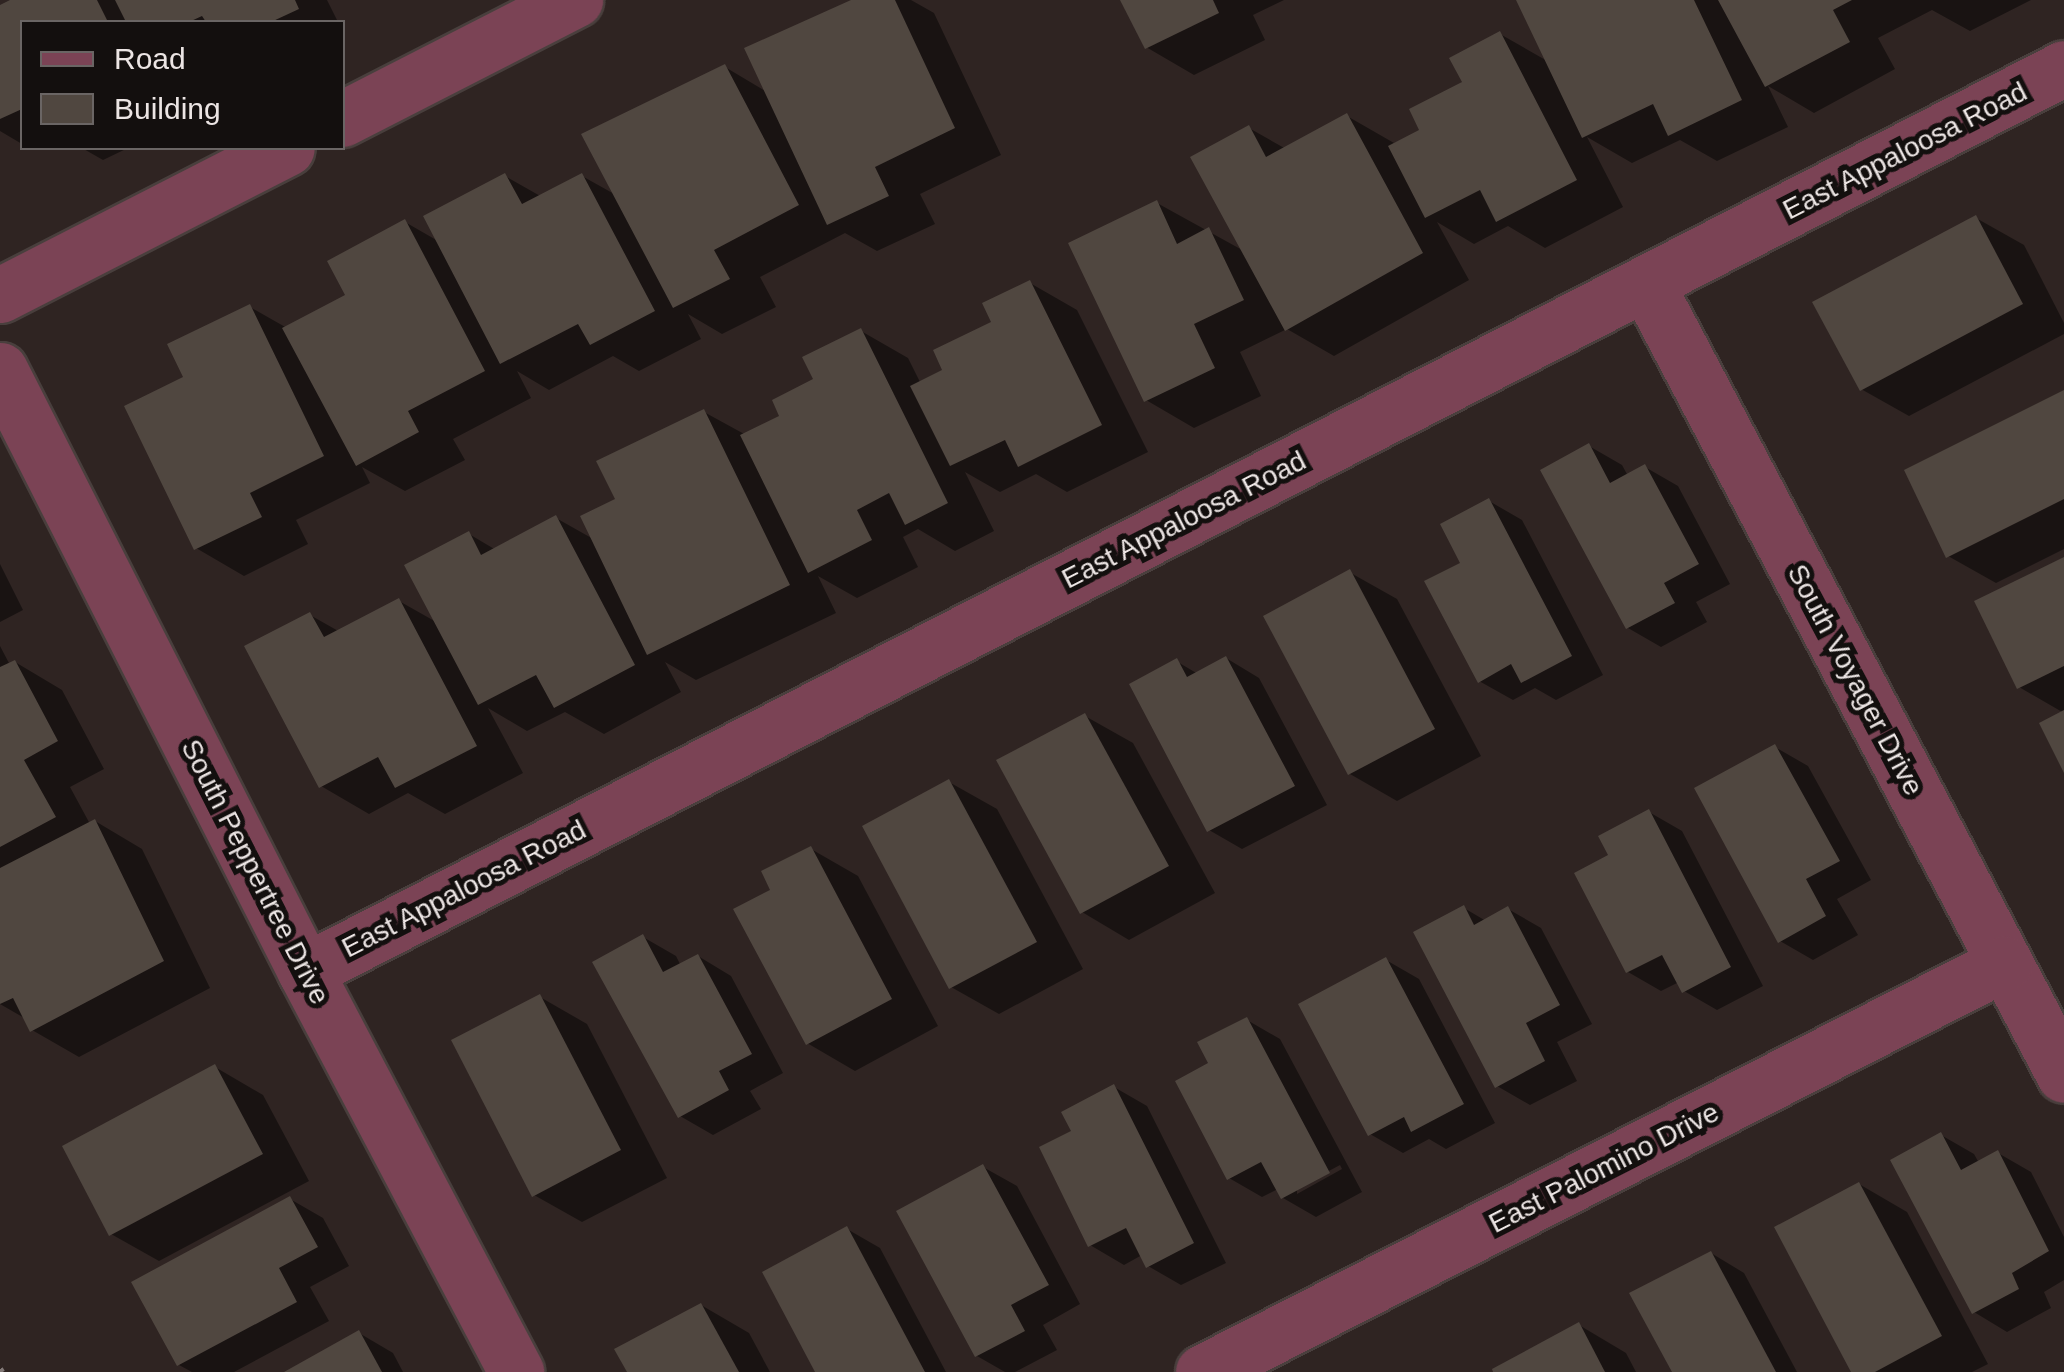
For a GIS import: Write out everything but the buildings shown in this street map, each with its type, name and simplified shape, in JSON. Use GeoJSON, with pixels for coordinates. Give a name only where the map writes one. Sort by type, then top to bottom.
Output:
{"type":"FeatureCollection","features":[{"type":"Feature","properties":{"kind":"street"},"geometry":{"type":"LineString","coordinates":[[345,117],[575,0]]}},
{"type":"Feature","properties":{"kind":"street","name":"East Appaloosa Road"},"geometry":{"type":"LineString","coordinates":[[304,971],[2064,68]]}},
{"type":"Feature","properties":{"kind":"street"},"geometry":{"type":"LineString","coordinates":[[0,295],[283,150]]}},
{"type":"Feature","properties":{"kind":"street","name":"South Voyager Drive"},"geometry":{"type":"LineString","coordinates":[[1647,284],[2064,1075]]}},
{"type":"Feature","properties":{"kind":"street","name":"South Peppertree Drive"},"geometry":{"type":"LineString","coordinates":[[0,370],[304,971],[516,1372]]}},
{"type":"Feature","properties":{"kind":"street","name":"East Palomino Drive"},"geometry":{"type":"LineString","coordinates":[[1203,1372],[2005,963]]}}]}
